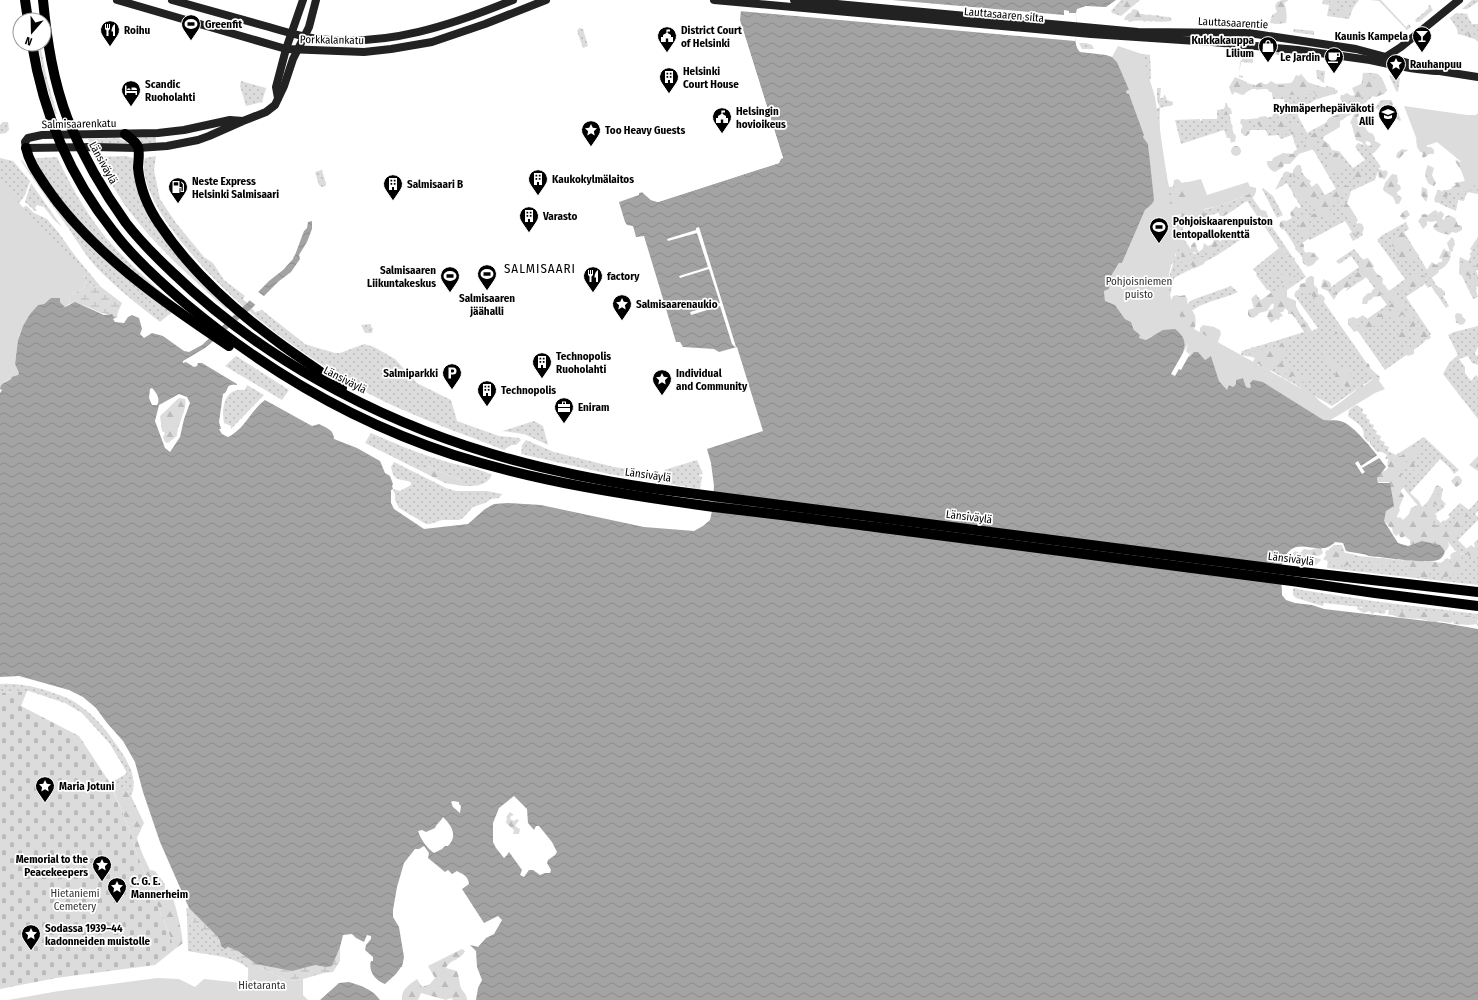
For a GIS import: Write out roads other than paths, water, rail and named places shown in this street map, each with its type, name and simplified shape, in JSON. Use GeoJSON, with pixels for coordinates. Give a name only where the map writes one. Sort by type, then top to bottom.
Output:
{"type":"FeatureCollection","features":[{"type":"Feature","properties":{"kind":"highway"},"geometry":{"type":"LineString","coordinates":[[25,0],[27,12]]}},
{"type":"Feature","properties":{"kind":"highway","name":"Länsiväylä"},"geometry":{"type":"LineString","coordinates":[[43,0],[48,44],[54,77],[68,118],[93,171],[126,223],[158,258],[188,287],[242,331],[303,372],[356,400],[425,431],[488,453],[526,464],[701,500]]}},
{"type":"Feature","properties":{"kind":"highway","name":"Länsiväylä"},"geometry":{"type":"LineString","coordinates":[[34,52],[39,79],[50,118],[73,171],[114,233],[132,254],[184,302],[234,342],[296,383],[350,412],[386,429],[453,455],[522,474],[602,491],[701,500],[1292,576],[1478,592]]}},
{"type":"Feature","properties":{"kind":"highway"},"geometry":{"type":"LineString","coordinates":[[125,134],[134,141],[138,148],[138,168],[143,192],[158,223],[186,259],[246,317],[277,342],[327,374],[356,400]]}},
{"type":"Feature","properties":{"kind":"highway"},"geometry":{"type":"LineString","coordinates":[[26,148],[32,165],[61,208],[81,231],[108,256],[211,334],[248,358],[296,383]]}},
{"type":"Feature","properties":{"kind":"highway","name":"Länsiväylä"},"geometry":{"type":"LineString","coordinates":[[1292,576],[1374,594],[1478,606]]}},
{"type":"Feature","properties":{"kind":"main road","name":"Porkkalankatu"},"geometry":{"type":"LineString","coordinates":[[117,0],[286,49],[364,52],[415,46],[432,42],[485,24],[546,0]]}},
{"type":"Feature","properties":{"kind":"main road","name":"Porkkalankatu"},"geometry":{"type":"LineString","coordinates":[[172,0],[304,37],[360,41],[403,36],[428,30],[513,0]]}},
{"type":"Feature","properties":{"kind":"main road"},"geometry":{"type":"LineString","coordinates":[[278,98],[276,87],[286,49],[303,0]]}},
{"type":"Feature","properties":{"kind":"main road","name":"Salmisaarenkatu"},"geometry":{"type":"LineString","coordinates":[[243,121],[230,120],[184,130],[125,134],[42,135],[28,138],[25,142],[26,148],[138,148],[168,146],[198,140],[209,136],[243,121],[270,109],[275,105],[284,86],[290,67],[308,27],[316,0]]}},
{"type":"Feature","properties":{"kind":"main road","name":"Lauttasaaren silta"},"geometry":{"type":"LineString","coordinates":[[714,0],[1076,29]]}},
{"type":"Feature","properties":{"kind":"main road","name":"Lauttasaaren silta"},"geometry":{"type":"LineString","coordinates":[[794,0],[1076,29]]}},
{"type":"Feature","properties":{"kind":"main road"},"geometry":{"type":"LineString","coordinates":[[1387,58],[1459,0]]}},
{"type":"Feature","properties":{"kind":"main road","name":"Lauttasaarentie"},"geometry":{"type":"LineString","coordinates":[[1076,29],[1138,32],[1249,33],[1356,49],[1438,71]]}},
{"type":"Feature","properties":{"kind":"main road","name":"Lauttasaarentie"},"geometry":{"type":"LineString","coordinates":[[1076,29],[1298,50],[1370,60],[1399,67],[1478,77]]}},
{"type":"Feature","properties":{"kind":"main road","name":"Lauttasaarentie"},"geometry":{"type":"LineString","coordinates":[[1370,60],[1387,58]]}},
{"type":"Feature","properties":{"kind":"water"},"geometry":{"type":"Polygon","coordinates":[[[742,0],[1116,0],[1106,7],[1086,6],[1077,9],[1075,16],[1077,16],[1075,40],[1080,52],[1106,55],[1112,57],[1117,62],[1129,90],[1127,90],[1126,93],[1129,94],[1144,135],[1143,137],[1148,144],[1154,200],[1145,210],[1122,263],[1119,263],[1111,276],[1109,289],[1104,291],[1105,301],[1115,305],[1125,319],[1131,322],[1134,330],[1140,335],[1139,338],[1146,340],[1163,330],[1175,329],[1184,339],[1185,345],[1183,352],[1189,357],[1194,352],[1198,352],[1205,360],[1211,356],[1219,381],[1227,390],[1229,385],[1233,387],[1236,384],[1236,380],[1243,378],[1246,387],[1249,388],[1251,387],[1250,383],[1253,380],[1263,382],[1322,419],[1340,421],[1352,427],[1386,467],[1377,478],[1378,483],[1390,483],[1394,506],[1386,511],[1384,521],[1398,543],[1408,546],[1422,541],[1440,545],[1445,551],[1440,559],[1435,561],[1427,561],[1369,556],[1346,551],[1343,543],[1335,542],[1329,547],[1294,548],[1288,552],[1282,564],[1282,595],[1286,600],[1324,609],[1444,623],[1478,629],[1478,1000],[476,1000],[478,988],[482,980],[477,967],[476,951],[470,945],[478,947],[486,938],[494,934],[502,920],[498,916],[484,923],[462,889],[469,884],[467,877],[457,871],[452,874],[448,870],[445,872],[428,858],[429,853],[424,846],[419,849],[415,849],[404,863],[397,887],[393,917],[399,927],[404,957],[402,967],[385,984],[375,978],[371,972],[370,965],[371,961],[373,961],[373,957],[365,950],[371,936],[367,935],[364,942],[352,934],[343,935],[332,966],[326,967],[315,965],[292,971],[256,964],[238,951],[228,947],[225,949],[221,946],[218,937],[189,908],[160,842],[143,792],[135,762],[123,741],[96,708],[83,697],[69,690],[19,676],[0,677],[0,393],[2,390],[0,387],[2,384],[19,373],[15,364],[18,340],[23,326],[30,314],[38,305],[44,304],[51,298],[60,298],[60,302],[65,307],[75,302],[104,315],[112,314],[115,318],[113,319],[115,322],[124,323],[128,317],[132,315],[139,318],[142,329],[140,334],[144,338],[152,333],[163,336],[184,351],[189,352],[202,345],[269,281],[283,270],[293,259],[304,231],[307,228],[308,222],[312,221],[312,229],[307,242],[299,255],[300,259],[291,272],[279,281],[252,308],[205,348],[183,361],[183,363],[186,362],[194,367],[197,366],[198,363],[202,363],[237,384],[230,385],[223,394],[219,422],[221,429],[219,429],[222,434],[228,437],[234,434],[265,400],[312,426],[319,424],[333,433],[334,439],[357,448],[380,461],[385,473],[390,476],[393,484],[393,489],[391,490],[391,503],[394,509],[424,529],[468,524],[485,509],[494,504],[508,503],[541,505],[644,527],[694,531],[710,520],[714,486],[711,463],[707,449],[763,431],[737,347],[719,352],[714,349],[683,347],[680,342],[676,342],[644,236],[636,237],[633,226],[627,225],[619,202],[639,195],[639,193],[642,192],[651,200],[658,202],[779,163],[780,159],[783,158],[740,20],[742,0]],[[152,388],[150,389],[149,398],[152,405],[157,405],[158,396],[152,388]],[[179,394],[159,405],[155,421],[165,448],[170,452],[180,437],[184,419],[190,403],[187,397],[179,394]],[[514,796],[499,808],[493,823],[493,842],[496,848],[504,858],[509,852],[522,870],[520,875],[524,877],[529,870],[533,870],[540,875],[550,873],[551,870],[547,863],[548,860],[557,852],[552,842],[539,826],[536,826],[534,830],[528,823],[527,809],[514,796]],[[451,802],[453,807],[460,813],[461,806],[459,802],[451,802]],[[443,817],[435,828],[426,832],[422,830],[418,831],[424,844],[434,853],[445,846],[448,846],[453,839],[453,831],[443,817]]]}},
{"type":"Feature","properties":{"kind":"water"},"geometry":{"type":"Polygon","coordinates":[[[349,982],[370,991],[380,1000],[320,1000],[339,983],[349,982]]]}},
{"type":"Feature","properties":{"kind":"place","name":"Greenfit"},"geometry":{"type":"Point","coordinates":[191,41]}},
{"type":"Feature","properties":{"kind":"place","name":"Roihu"},"geometry":{"type":"Point","coordinates":[110,47]}},
{"type":"Feature","properties":{"kind":"place","name":"District Court of Helsinki"},"geometry":{"type":"Point","coordinates":[667,53]}},
{"type":"Feature","properties":{"kind":"place","name":"Kaunis Kampela"},"geometry":{"type":"Point","coordinates":[1422,53]}},
{"type":"Feature","properties":{"kind":"place","name":"Kukkakauppa Lilium"},"geometry":{"type":"Point","coordinates":[1268,63]}},
{"type":"Feature","properties":{"kind":"place","name":"Le Jardin"},"geometry":{"type":"Point","coordinates":[1334,74]}},
{"type":"Feature","properties":{"kind":"place","name":"Rauhanpuu"},"geometry":{"type":"Point","coordinates":[1396,81]}},
{"type":"Feature","properties":{"kind":"place","name":"Helsinki Court House"},"geometry":{"type":"Point","coordinates":[669,94]}},
{"type":"Feature","properties":{"kind":"place","name":"Scandic Ruoholahti"},"geometry":{"type":"Point","coordinates":[131,107]}},
{"type":"Feature","properties":{"kind":"place","name":"Ryhmäperhepäiväkoti Alli"},"geometry":{"type":"Point","coordinates":[1388,131]}},
{"type":"Feature","properties":{"kind":"place","name":"Helsingin hovioikeus"},"geometry":{"type":"Point","coordinates":[722,134]}},
{"type":"Feature","properties":{"kind":"place","name":"Too Heavy Guests"},"geometry":{"type":"Point","coordinates":[591,147]}},
{"type":"Feature","properties":{"kind":"place","name":"Kaukokylmälaitos"},"geometry":{"type":"Point","coordinates":[538,196]}},
{"type":"Feature","properties":{"kind":"place","name":"Salmisaari B"},"geometry":{"type":"Point","coordinates":[393,201]}},
{"type":"Feature","properties":{"kind":"place","name":"Neste Express Helsinki Salmisaari"},"geometry":{"type":"Point","coordinates":[178,204]}},
{"type":"Feature","properties":{"kind":"place","name":"Varasto"},"geometry":{"type":"Point","coordinates":[529,233]}},
{"type":"Feature","properties":{"kind":"place","name":"Pohjoiskaarenpuiston lentopallokenttä"},"geometry":{"type":"Point","coordinates":[1159,244]}},
{"type":"Feature","properties":{"kind":"place","name":"Salmisaaren jäähalli"},"geometry":{"type":"Point","coordinates":[487,291]}},
{"type":"Feature","properties":{"kind":"place","name":"Salmisaaren Liikuntakeskus"},"geometry":{"type":"Point","coordinates":[450,293]}},
{"type":"Feature","properties":{"kind":"place","name":"factory"},"geometry":{"type":"Point","coordinates":[593,293]}},
{"type":"Feature","properties":{"kind":"place","name":"Salmisaarenaukio"},"geometry":{"type":"Point","coordinates":[622,321]}},
{"type":"Feature","properties":{"kind":"place","name":"Technopolis Ruoholahti"},"geometry":{"type":"Point","coordinates":[542,379]}},
{"type":"Feature","properties":{"kind":"place","name":"Salmiparkki"},"geometry":{"type":"Point","coordinates":[452,390]}},
{"type":"Feature","properties":{"kind":"place","name":"Individual and Community"},"geometry":{"type":"Point","coordinates":[662,396]}},
{"type":"Feature","properties":{"kind":"place","name":"Technopolis"},"geometry":{"type":"Point","coordinates":[487,407]}},
{"type":"Feature","properties":{"kind":"place","name":"Eniram"},"geometry":{"type":"Point","coordinates":[564,424]}},
{"type":"Feature","properties":{"kind":"place","name":"Maria Jotuni"},"geometry":{"type":"Point","coordinates":[45,803]}},
{"type":"Feature","properties":{"kind":"place","name":"Memorial to the Peacekeepers"},"geometry":{"type":"Point","coordinates":[102,882]}},
{"type":"Feature","properties":{"kind":"place","name":"C. G. E. Mannerheim"},"geometry":{"type":"Point","coordinates":[117,904]}},
{"type":"Feature","properties":{"kind":"place","name":"Sodassa 1939–44 kadonneiden muistolle"},"geometry":{"type":"Point","coordinates":[31,951]}},
{"type":"Feature","properties":{"kind":"district","name":"SALMISAARI"},"geometry":{"type":"Point","coordinates":[540,268]}},
{"type":"Feature","properties":{"kind":"park label","name":"Pohjoisniemen puisto"},"geometry":{"type":"Point","coordinates":[1139,287]}},
{"type":"Feature","properties":{"kind":"park label","name":"Hietaniemi Cemetery"},"geometry":{"type":"Point","coordinates":[75,899]}},
{"type":"Feature","properties":{"kind":"park label","name":"Hietaranta"},"geometry":{"type":"Point","coordinates":[262,985]}}]}
